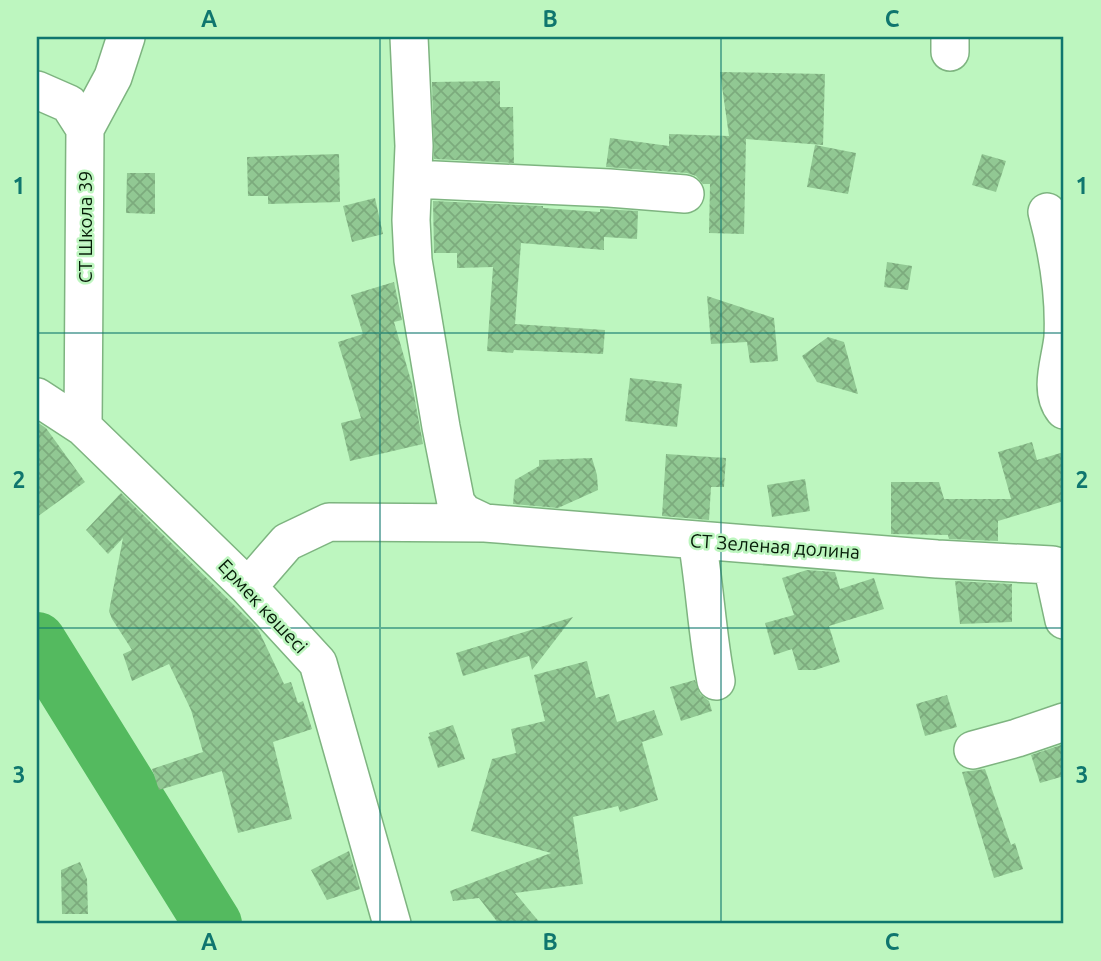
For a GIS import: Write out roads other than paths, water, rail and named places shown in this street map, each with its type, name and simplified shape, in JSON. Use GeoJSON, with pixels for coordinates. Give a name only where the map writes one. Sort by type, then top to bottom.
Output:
{"type":"FeatureCollection","features":[{"type":"Feature","properties":{"kind":"street","name":"СТ Школа 39"},"geometry":{"type":"LineString","coordinates":[[83,427],[85,129],[113,77],[126,37]]}},
{"type":"Feature","properties":{"kind":"street","name":"СТ Зеленая долина"},"geometry":{"type":"LineString","coordinates":[[409,37],[414,146],[413,260],[456,503],[464,513],[485,523]]}},
{"type":"Feature","properties":{"kind":"street"},"geometry":{"type":"LineString","coordinates":[[37,90],[69,104],[85,129]]}},
{"type":"Feature","properties":{"kind":"street"},"geometry":{"type":"LineString","coordinates":[[412,178],[685,194]]}},
{"type":"Feature","properties":{"kind":"street"},"geometry":{"type":"LineString","coordinates":[[1047,212],[1060,248],[1063,339],[1059,356],[1058,402],[1064,410]]}},
{"type":"Feature","properties":{"kind":"street","name":"Ермек көшесі"},"geometry":{"type":"LineString","coordinates":[[37,397],[83,427],[248,587],[318,663],[392,924]]}},
{"type":"Feature","properties":{"kind":"street","name":"СТ Зеленая долина"},"geometry":{"type":"LineString","coordinates":[[248,587],[287,542],[329,522],[485,523],[1058,567]]}},
{"type":"Feature","properties":{"kind":"street"},"geometry":{"type":"LineString","coordinates":[[697,540],[705,588],[708,638],[716,681]]}},
{"type":"Feature","properties":{"kind":"street"},"geometry":{"type":"LineString","coordinates":[[1058,567],[1064,620]]}},
{"type":"Feature","properties":{"kind":"street"},"geometry":{"type":"LineString","coordinates":[[973,750],[1064,722]]}},
{"type":"Feature","properties":{"kind":"waterway"},"geometry":{"type":"LineString","coordinates":[[37,641],[213,924]]}}]}
